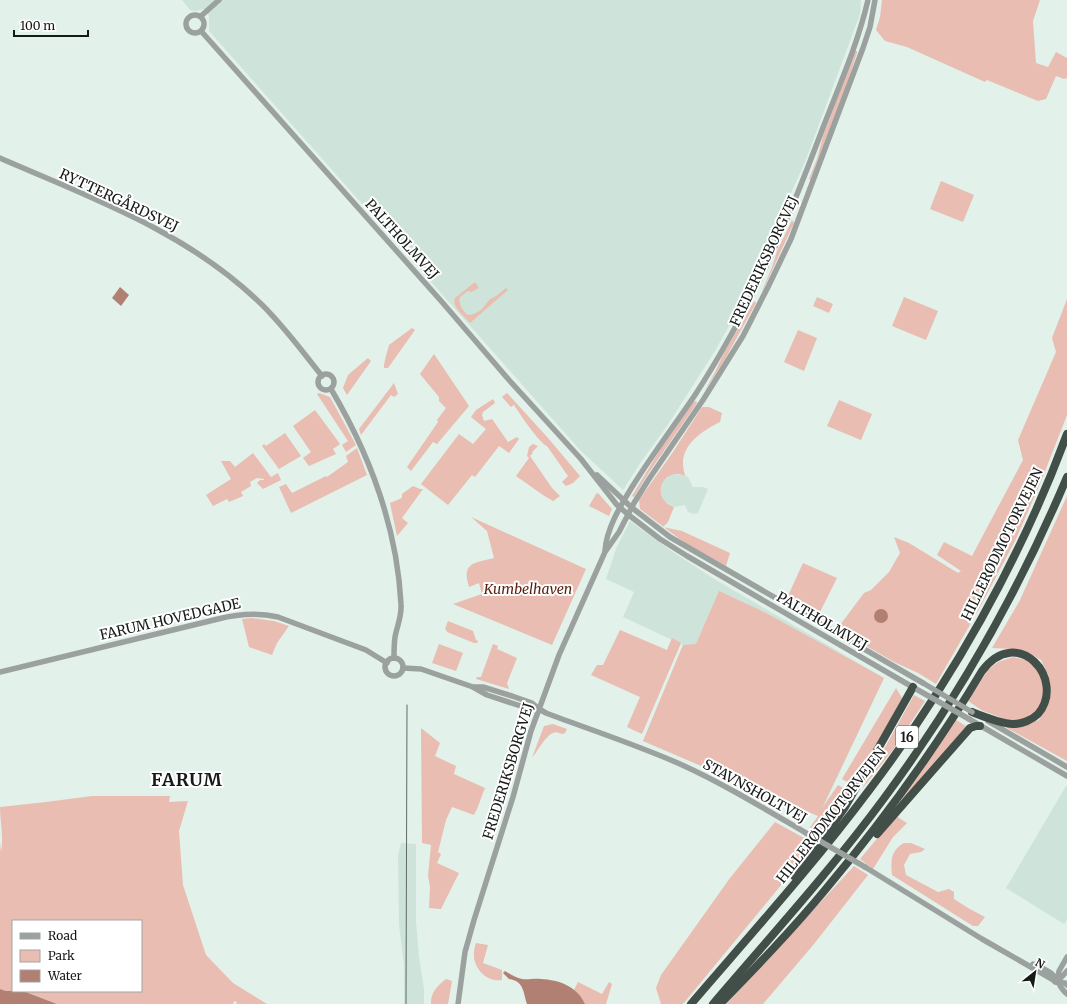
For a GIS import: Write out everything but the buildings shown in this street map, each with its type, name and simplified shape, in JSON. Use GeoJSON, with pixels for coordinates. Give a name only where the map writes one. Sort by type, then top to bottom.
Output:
{"type":"FeatureCollection","features":[{"type":"Feature","properties":{"kind":"highway","name":"HILLERØDMOTORVEJEN"},"geometry":{"type":"LineString","coordinates":[[691,1004],[813,862],[870,789],[904,742],[943,683],[981,618],[1007,568],[1042,494],[1067,434]]}},
{"type":"Feature","properties":{"kind":"highway","name":"HILLERØDMOTORVEJEN"},"geometry":{"type":"LineString","coordinates":[[712,1004],[826,872],[884,798],[958,691],[996,626],[1033,554],[1067,477]]}},
{"type":"Feature","properties":{"kind":"highway"},"geometry":{"type":"LineString","coordinates":[[720,1004],[792,928],[825,890],[900,795],[935,745],[982,671],[989,663],[1004,654],[1016,653],[1024,654],[1033,658],[1043,668],[1049,683],[1048,699],[1040,712],[1031,719],[1021,723],[1008,723],[970,715]]}},
{"type":"Feature","properties":{"kind":"highway"},"geometry":{"type":"LineString","coordinates":[[753,933],[760,919],[826,835],[845,807],[918,685]]}},
{"type":"Feature","properties":{"kind":"highway"},"geometry":{"type":"LineString","coordinates":[[825,890],[842,874],[970,728],[980,726]]}},
{"type":"Feature","properties":{"kind":"street"},"geometry":{"type":"LineString","coordinates":[[201,16],[219,0]]}},
{"type":"Feature","properties":{"kind":"street","name":"FREDERIKSBORGVEJ"},"geometry":{"type":"LineString","coordinates":[[604,552],[614,518],[654,452],[695,395],[754,293],[802,184],[859,36],[868,0]]}},
{"type":"Feature","properties":{"kind":"street","name":"FREDERIKSBORGVEJ"},"geometry":{"type":"LineString","coordinates":[[458,1004],[465,952],[474,920],[513,797],[531,731],[559,655],[604,552],[619,532],[631,508],[649,479],[703,400],[743,336],[768,287],[791,239],[863,48],[870,27],[875,0]]}},
{"type":"Feature","properties":{"kind":"street"},"geometry":{"type":"LineString","coordinates":[[197,14],[201,16],[205,23],[201,31],[195,34],[188,30],[186,20],[190,16],[197,14]]}},
{"type":"Feature","properties":{"kind":"street","name":"PALTHOLMVEJ"},"geometry":{"type":"LineString","coordinates":[[201,31],[509,380],[584,462],[631,508],[676,540],[918,685]]}},
{"type":"Feature","properties":{"kind":"street","name":"RYTTERGÅRDSVEJ"},"geometry":{"type":"LineString","coordinates":[[0,158],[135,217],[198,253],[257,300],[280,324],[322,376]]}},
{"type":"Feature","properties":{"kind":"street"},"geometry":{"type":"LineString","coordinates":[[328,374],[333,378],[334,383],[331,389],[326,390],[320,387],[319,380],[322,376],[328,374]]}},
{"type":"Feature","properties":{"kind":"street"},"geometry":{"type":"LineString","coordinates":[[331,389],[368,461],[384,506],[393,542],[401,606],[400,618],[395,638],[394,658]]}},
{"type":"Feature","properties":{"kind":"street","name":"PALTHOLMVEJ"},"geometry":{"type":"LineString","coordinates":[[584,462],[620,508],[660,539],[687,556],[970,715],[1067,767]]}},
{"type":"Feature","properties":{"kind":"street","name":"FARUM HOVEDGADE"},"geometry":{"type":"LineString","coordinates":[[0,672],[218,619],[250,614],[264,614],[278,618],[366,650],[387,663]]}},
{"type":"Feature","properties":{"kind":"street"},"geometry":{"type":"LineString","coordinates":[[394,658],[401,661],[404,668],[400,675],[393,676],[388,674],[386,671],[387,663],[389,660],[394,658]]}},
{"type":"Feature","properties":{"kind":"street"},"geometry":{"type":"LineString","coordinates":[[404,668],[421,669],[473,687],[487,695],[530,709],[539,710]]}},
{"type":"Feature","properties":{"kind":"street","name":"STAVNSHOLTVEJ"},"geometry":{"type":"LineString","coordinates":[[539,710],[680,764],[721,785],[865,867],[1010,954],[1020,961],[1023,966],[1045,980],[1052,983],[1057,982],[1067,985]]}},
{"type":"Feature","properties":{"kind":"street","name":"PALTHOLMVEJ"},"geometry":{"type":"LineString","coordinates":[[970,715],[980,726],[1067,776]]}},
{"type":"Feature","properties":{"kind":"street","name":"STAVNSHOLTVEJ"},"geometry":{"type":"LineString","coordinates":[[1010,954],[1050,972],[1062,991],[1067,994]]}},
{"type":"Feature","properties":{"kind":"street"},"geometry":{"type":"LineString","coordinates":[[1057,982],[1059,971],[1067,956]]}},
{"type":"Feature","properties":{"kind":"street"},"geometry":{"type":"LineString","coordinates":[[1057,982],[1067,971]]}},
{"type":"Feature","properties":{"kind":"shaded area"},"geometry":{"type":"Polygon","coordinates":[[[182,0],[861,0],[860,14],[805,162],[777,224],[773,241],[760,271],[715,351],[667,426],[623,490],[580,450],[209,31],[209,16],[204,9],[196,11],[190,10],[182,0]]]}},
{"type":"Feature","properties":{"kind":"shaded area"},"geometry":{"type":"Polygon","coordinates":[[[672,474],[688,477],[693,487],[703,487],[708,489],[698,513],[694,514],[688,512],[685,505],[674,507],[664,501],[660,491],[661,486],[663,481],[672,474]]]}},
{"type":"Feature","properties":{"kind":"shaded area"},"geometry":{"type":"Polygon","coordinates":[[[630,521],[716,580],[884,678],[819,816],[643,741],[683,645],[623,617],[634,592],[606,579],[616,549],[630,521]]]}},
{"type":"Feature","properties":{"kind":"shaded area"},"geometry":{"type":"Polygon","coordinates":[[[1066,786],[1067,920],[1064,924],[1006,888],[1066,786]]]}},
{"type":"Feature","properties":{"kind":"shaded area"},"geometry":{"type":"Polygon","coordinates":[[[401,843],[416,844],[416,921],[419,957],[424,989],[424,1004],[404,1004],[404,965],[399,925],[398,856],[401,843]]]}},
{"type":"Feature","properties":{"kind":"green space"},"geometry":{"type":"Polygon","coordinates":[[[882,0],[1040,0],[1033,21],[1036,63],[1048,67],[1056,52],[1067,58],[1067,78],[1064,79],[1056,76],[1046,99],[1038,101],[987,80],[985,82],[907,47],[885,41],[876,30],[880,17],[882,0]]]}},
{"type":"Feature","properties":{"kind":"green space"},"geometry":{"type":"Polygon","coordinates":[[[855,51],[857,51],[857,53],[843,96],[810,180],[809,179],[817,159],[823,136],[855,51]]]}},
{"type":"Feature","properties":{"kind":"green space"},"geometry":{"type":"Polygon","coordinates":[[[941,181],[974,195],[963,222],[930,209],[941,181]]]}},
{"type":"Feature","properties":{"kind":"green space"},"geometry":{"type":"Polygon","coordinates":[[[792,220],[794,223],[762,291],[777,251],[792,220]]]}},
{"type":"Feature","properties":{"kind":"green space"},"geometry":{"type":"Polygon","coordinates":[[[475,282],[479,288],[471,292],[468,291],[461,296],[459,300],[461,307],[466,314],[469,315],[481,310],[490,299],[506,288],[508,290],[470,323],[456,308],[454,301],[455,298],[475,282]]]}},
{"type":"Feature","properties":{"kind":"green space"},"geometry":{"type":"Polygon","coordinates":[[[817,297],[833,304],[829,313],[813,306],[817,297]]]}},
{"type":"Feature","properties":{"kind":"green space"},"geometry":{"type":"Polygon","coordinates":[[[904,297],[938,311],[926,340],[892,326],[904,297]]]}},
{"type":"Feature","properties":{"kind":"green space"},"geometry":{"type":"Polygon","coordinates":[[[1067,299],[1067,415],[1042,479],[1016,539],[979,609],[936,684],[837,629],[864,593],[871,590],[889,572],[900,553],[894,537],[909,543],[958,573],[961,571],[937,555],[944,542],[972,556],[1023,460],[1018,440],[1056,352],[1052,338],[1067,299]]]}},
{"type":"Feature","properties":{"kind":"green space"},"geometry":{"type":"Polygon","coordinates":[[[754,301],[756,303],[724,361],[704,392],[725,351],[754,301]]]}},
{"type":"Feature","properties":{"kind":"green space"},"geometry":{"type":"Polygon","coordinates":[[[412,328],[415,330],[388,368],[384,368],[389,345],[412,328]]]}},
{"type":"Feature","properties":{"kind":"green space"},"geometry":{"type":"Polygon","coordinates":[[[798,330],[817,338],[804,371],[784,362],[798,330]]]}},
{"type":"Feature","properties":{"kind":"green space"},"geometry":{"type":"Polygon","coordinates":[[[434,354],[469,406],[437,444],[433,442],[411,471],[407,467],[446,408],[439,401],[439,397],[420,374],[434,354]]]}},
{"type":"Feature","properties":{"kind":"green space"},"geometry":{"type":"Polygon","coordinates":[[[368,358],[371,361],[347,395],[343,388],[348,375],[368,358]]]}},
{"type":"Feature","properties":{"kind":"green space"},"geometry":{"type":"Polygon","coordinates":[[[394,383],[398,394],[394,397],[391,395],[361,435],[359,429],[394,383]]]}},
{"type":"Feature","properties":{"kind":"green space"},"geometry":{"type":"Polygon","coordinates":[[[319,393],[330,397],[356,445],[346,452],[342,445],[348,441],[317,394],[319,393]]]}},
{"type":"Feature","properties":{"kind":"green space"},"geometry":{"type":"Polygon","coordinates":[[[507,393],[580,476],[573,483],[566,486],[562,482],[568,476],[547,446],[535,434],[514,405],[511,407],[502,397],[507,393]]]}},
{"type":"Feature","properties":{"kind":"green space"},"geometry":{"type":"Polygon","coordinates":[[[493,399],[495,403],[483,412],[482,415],[484,421],[492,419],[508,442],[517,437],[519,439],[509,453],[499,446],[475,477],[472,475],[448,505],[421,484],[459,434],[473,444],[486,429],[471,417],[476,410],[493,399]]]}},
{"type":"Feature","properties":{"kind":"green space"},"geometry":{"type":"Polygon","coordinates":[[[839,400],[872,414],[861,440],[827,426],[839,400]]]}},
{"type":"Feature","properties":{"kind":"green space"},"geometry":{"type":"Polygon","coordinates":[[[696,401],[697,403],[634,497],[632,496],[661,448],[693,402],[696,401]]]}},
{"type":"Feature","properties":{"kind":"green space"},"geometry":{"type":"Polygon","coordinates":[[[702,407],[709,407],[722,413],[720,422],[701,433],[690,443],[684,456],[683,463],[685,476],[677,474],[670,475],[662,484],[662,497],[666,503],[674,507],[668,522],[663,527],[640,509],[639,500],[673,452],[702,407]]]}},
{"type":"Feature","properties":{"kind":"green space"},"geometry":{"type":"Polygon","coordinates":[[[315,410],[340,444],[333,449],[336,454],[309,466],[303,458],[311,452],[293,426],[315,410]]]}},
{"type":"Feature","properties":{"kind":"green space"},"geometry":{"type":"Polygon","coordinates":[[[285,433],[301,456],[279,469],[262,446],[264,444],[266,446],[285,433]]]}},
{"type":"Feature","properties":{"kind":"green space"},"geometry":{"type":"Polygon","coordinates":[[[533,444],[538,446],[530,456],[552,488],[560,496],[553,501],[516,476],[529,458],[527,456],[529,447],[533,444]]]}},
{"type":"Feature","properties":{"kind":"green space"},"geometry":{"type":"Polygon","coordinates":[[[357,448],[367,475],[291,513],[279,487],[286,484],[292,493],[326,476],[327,477],[348,462],[346,456],[357,448]]]}},
{"type":"Feature","properties":{"kind":"green space"},"geometry":{"type":"Polygon","coordinates":[[[253,453],[271,477],[278,473],[281,480],[263,489],[257,483],[264,479],[257,478],[250,482],[251,486],[241,492],[243,496],[229,502],[227,499],[213,506],[206,495],[231,479],[221,461],[230,461],[235,467],[253,453]]]}},
{"type":"Feature","properties":{"kind":"green space"},"geometry":{"type":"Polygon","coordinates":[[[413,486],[423,489],[402,518],[408,523],[397,536],[390,503],[402,498],[402,494],[413,486]]]}},
{"type":"Feature","properties":{"kind":"green space"},"geometry":{"type":"Polygon","coordinates":[[[598,493],[612,509],[609,516],[589,506],[598,493]]]}},
{"type":"Feature","properties":{"kind":"green space"},"geometry":{"type":"Polygon","coordinates":[[[1067,496],[1067,761],[1000,724],[1025,725],[1039,720],[1049,703],[1051,689],[1048,674],[1041,660],[1027,652],[1012,649],[992,648],[1020,600],[1067,496]]]}},
{"type":"Feature","properties":{"kind":"green space","name":"Kumbelhaven"},"geometry":{"type":"Polygon","coordinates":[[[471,517],[586,569],[552,645],[453,604],[482,594],[479,583],[469,587],[467,579],[468,568],[471,565],[481,561],[494,558],[487,531],[471,517]]]}},
{"type":"Feature","properties":{"kind":"green space"},"geometry":{"type":"Polygon","coordinates":[[[664,527],[682,531],[730,553],[726,566],[685,543],[664,527]]]}},
{"type":"Feature","properties":{"kind":"green space"},"geometry":{"type":"Polygon","coordinates":[[[803,563],[837,578],[818,616],[787,598],[803,563]]]}},
{"type":"Feature","properties":{"kind":"green space"},"geometry":{"type":"Polygon","coordinates":[[[719,591],[766,613],[884,678],[822,808],[838,785],[851,792],[822,836],[809,829],[818,816],[643,741],[683,645],[696,644],[719,591]]]}},
{"type":"Feature","properties":{"kind":"green space"},"geometry":{"type":"Polygon","coordinates":[[[253,618],[274,621],[289,626],[277,643],[272,655],[249,647],[242,619],[253,618]]]}},
{"type":"Feature","properties":{"kind":"green space"},"geometry":{"type":"Polygon","coordinates":[[[448,621],[473,631],[476,640],[478,641],[477,643],[447,632],[445,629],[448,621]]]}},
{"type":"Feature","properties":{"kind":"green space"},"geometry":{"type":"Polygon","coordinates":[[[620,630],[667,650],[672,638],[681,643],[642,734],[627,727],[640,697],[591,675],[597,665],[603,665],[620,630]]]}},
{"type":"Feature","properties":{"kind":"green space"},"geometry":{"type":"Polygon","coordinates":[[[439,644],[463,653],[456,671],[432,663],[439,644]]]}},
{"type":"Feature","properties":{"kind":"green space"},"geometry":{"type":"Polygon","coordinates":[[[493,644],[498,646],[497,649],[517,658],[507,683],[509,689],[476,679],[477,677],[481,677],[493,644]]]}},
{"type":"Feature","properties":{"kind":"green space"},"geometry":{"type":"Polygon","coordinates":[[[1013,657],[1026,660],[1037,668],[1044,679],[1043,701],[1034,714],[1024,719],[1008,720],[983,711],[968,701],[988,670],[998,662],[1013,657]]]}},
{"type":"Feature","properties":{"kind":"green space"},"geometry":{"type":"Polygon","coordinates":[[[896,688],[902,698],[855,786],[842,779],[896,688]]]}},
{"type":"Feature","properties":{"kind":"green space"},"geometry":{"type":"Polygon","coordinates":[[[914,695],[925,701],[895,747],[862,789],[914,695]]]}},
{"type":"Feature","properties":{"kind":"green space"},"geometry":{"type":"Polygon","coordinates":[[[956,720],[966,726],[896,808],[956,720]]]}},
{"type":"Feature","properties":{"kind":"green space"},"geometry":{"type":"Polygon","coordinates":[[[553,724],[567,729],[565,733],[562,734],[555,732],[550,734],[532,758],[544,726],[553,724]]]}},
{"type":"Feature","properties":{"kind":"green space"},"geometry":{"type":"Polygon","coordinates":[[[421,728],[440,743],[435,756],[456,766],[454,774],[485,788],[474,815],[452,807],[446,820],[438,852],[441,854],[437,863],[459,873],[441,909],[429,908],[430,887],[428,876],[431,845],[422,843],[421,728]]]}},
{"type":"Feature","properties":{"kind":"green space"},"geometry":{"type":"Polygon","coordinates":[[[92,796],[170,796],[169,802],[188,801],[179,831],[183,885],[206,955],[233,983],[267,1004],[236,1004],[237,1002],[234,1001],[233,1004],[57,1004],[26,992],[142,992],[142,920],[12,920],[12,991],[0,989],[0,842],[1,852],[2,841],[0,807],[92,796]]]}},
{"type":"Feature","properties":{"kind":"green space"},"geometry":{"type":"Polygon","coordinates":[[[896,816],[907,823],[893,837],[873,869],[860,859],[896,816]]]}},
{"type":"Feature","properties":{"kind":"green space"},"geometry":{"type":"Polygon","coordinates":[[[775,822],[815,844],[683,1004],[661,1004],[656,988],[661,975],[730,878],[775,822]]]}},
{"type":"Feature","properties":{"kind":"green space"},"geometry":{"type":"Polygon","coordinates":[[[904,843],[911,843],[925,849],[921,852],[910,854],[904,865],[906,875],[938,892],[949,889],[954,892],[954,899],[985,917],[978,926],[973,926],[892,875],[892,857],[896,849],[904,843]]]}},
{"type":"Feature","properties":{"kind":"green space"},"geometry":{"type":"Polygon","coordinates":[[[854,866],[868,875],[814,944],[763,1004],[726,1004],[854,866]]]}},
{"type":"Feature","properties":{"kind":"green space"},"geometry":{"type":"Polygon","coordinates":[[[476,943],[488,945],[483,963],[502,970],[502,980],[493,980],[479,970],[474,957],[476,943]]]}},
{"type":"Feature","properties":{"kind":"green space"},"geometry":{"type":"Polygon","coordinates":[[[446,979],[452,981],[448,1004],[431,1004],[432,996],[435,990],[446,979]]]}},
{"type":"Feature","properties":{"kind":"green space"},"geometry":{"type":"Polygon","coordinates":[[[578,982],[602,994],[609,982],[612,984],[606,1004],[585,1004],[574,990],[578,982]]]}},
{"type":"Feature","properties":{"kind":"water"},"geometry":{"type":"Polygon","coordinates":[[[120,287],[129,295],[121,306],[112,298],[120,287]]]}},
{"type":"Feature","properties":{"kind":"water"},"geometry":{"type":"Polygon","coordinates":[[[878,609],[884,609],[888,613],[888,619],[884,623],[878,623],[874,619],[874,613],[878,609]]]}},
{"type":"Feature","properties":{"kind":"water"},"geometry":{"type":"Polygon","coordinates":[[[505,971],[522,979],[548,980],[567,985],[582,998],[585,1004],[527,1004],[524,991],[518,982],[509,979],[503,973],[505,971]]]}},
{"type":"Feature","properties":{"kind":"water"},"geometry":{"type":"Polygon","coordinates":[[[0,989],[12,992],[26,992],[57,1004],[0,1004],[0,989]]]}},
{"type":"Feature","properties":{"kind":"tram line"},"geometry":{"type":"LineString","coordinates":[[406,1004],[407,705]]}},
{"type":"Feature","properties":{"kind":"district","name":"FARUM"},"geometry":{"type":"Point","coordinates":[187,780]}}]}
